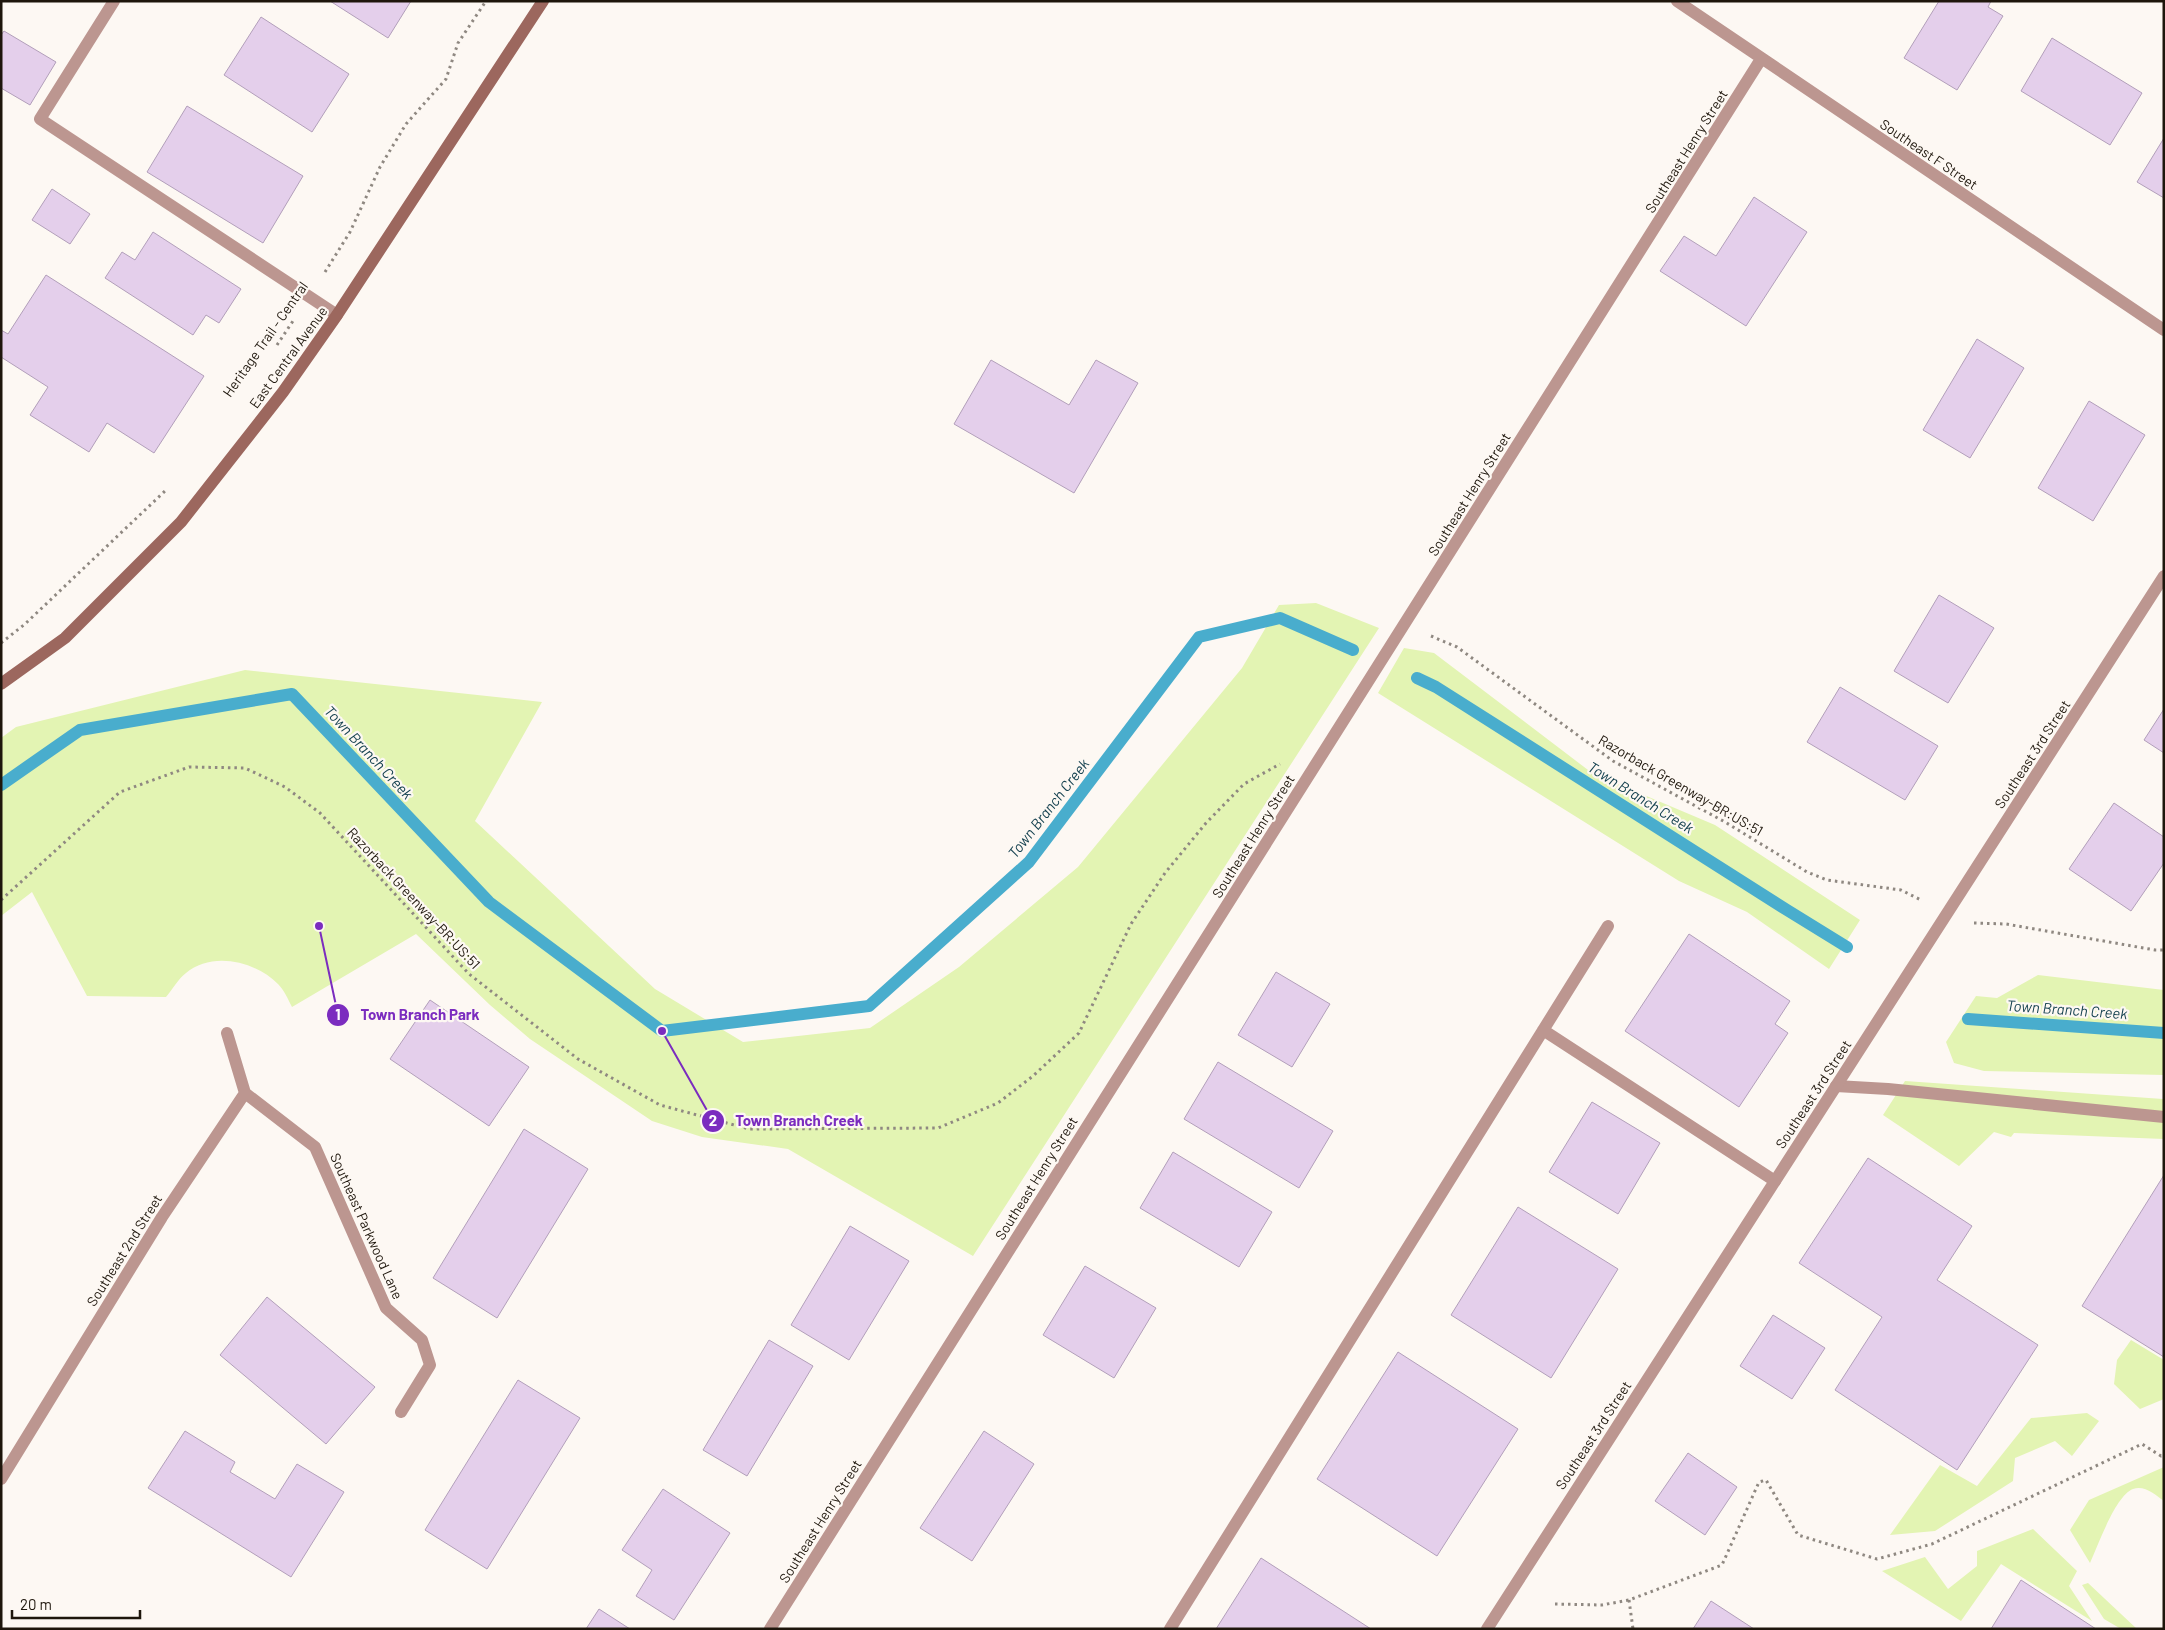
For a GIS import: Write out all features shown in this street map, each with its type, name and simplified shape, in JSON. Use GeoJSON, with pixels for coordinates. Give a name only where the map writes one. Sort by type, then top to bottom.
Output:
{"type":"FeatureCollection","features":[{"type":"Feature","properties":{"kind":"main road","name":"East Central Avenue"},"geometry":{"type":"LineString","coordinates":[[1,684],[65,638],[181,522],[283,392],[337,316],[544,1]]}},
{"type":"Feature","properties":{"kind":"street"},"geometry":{"type":"LineString","coordinates":[[114,1],[40,118],[337,316]]}},
{"type":"Feature","properties":{"kind":"street","name":"Southeast F Street"},"geometry":{"type":"LineString","coordinates":[[1677,1],[2164,330]]}},
{"type":"Feature","properties":{"kind":"street","name":"Southeast Henry Street"},"geometry":{"type":"LineString","coordinates":[[770,1629],[1762,59]]}},
{"type":"Feature","properties":{"kind":"street","name":"Southeast 3rd Street"},"geometry":{"type":"LineString","coordinates":[[1487,1629],[2164,576]]}},
{"type":"Feature","properties":{"kind":"street"},"geometry":{"type":"LineString","coordinates":[[1170,1629],[1608,926]]}},
{"type":"Feature","properties":{"kind":"street"},"geometry":{"type":"LineString","coordinates":[[1543,1030],[1774,1181]]}},
{"type":"Feature","properties":{"kind":"street"},"geometry":{"type":"LineString","coordinates":[[227,1033],[245,1092]]}},
{"type":"Feature","properties":{"kind":"street"},"geometry":{"type":"LineString","coordinates":[[1836,1086],[1888,1089],[2164,1118]]}},
{"type":"Feature","properties":{"kind":"street","name":"Southeast Parkwood Lane"},"geometry":{"type":"LineString","coordinates":[[245,1092],[316,1147],[386,1308],[422,1340],[430,1365],[401,1412]]}},
{"type":"Feature","properties":{"kind":"street","name":"Southeast 2nd Street"},"geometry":{"type":"LineString","coordinates":[[1,1479],[162,1217],[245,1092]]}},
{"type":"Feature","properties":{"kind":"path","name":"Heritage Trail - Central"},"geometry":{"type":"LineString","coordinates":[[272,352],[350,232],[380,167],[406,124],[446,79],[458,44],[486,1]]}},
{"type":"Feature","properties":{"kind":"path"},"geometry":{"type":"LineString","coordinates":[[1,643],[25,624],[169,486]]}},
{"type":"Feature","properties":{"kind":"path","name":"Razorback Greenway-BR:US:51"},"geometry":{"type":"LineString","coordinates":[[1393,642],[1420,632],[1457,647],[1613,762],[1725,822],[1806,872],[1827,880],[1901,890],[1923,901]]}},
{"type":"Feature","properties":{"kind":"path","name":"Razorback Greenway-BR:US:51"},"geometry":{"type":"LineString","coordinates":[[1,900],[120,792],[189,767],[245,768],[285,787],[320,813],[468,974],[578,1059],[660,1105],[749,1129],[938,1128],[998,1103],[1033,1076],[1079,1033],[1131,924],[1160,880],[1206,823],[1244,784],[1300,752],[1318,760]]}},
{"type":"Feature","properties":{"kind":"path"},"geometry":{"type":"LineString","coordinates":[[1965,922],[2006,924],[2164,950]]}},
{"type":"Feature","properties":{"kind":"path"},"geometry":{"type":"LineString","coordinates":[[1555,1604],[1602,1605],[1629,1600],[1722,1565],[1758,1482],[1766,1480],[1798,1535],[1877,1559],[1932,1544],[2142,1444],[2161,1456],[2164,1455]]}},
{"type":"Feature","properties":{"kind":"path"},"geometry":{"type":"LineString","coordinates":[[1629,1600],[1633,1629]]}},
{"type":"Feature","properties":{"kind":"green space"},"geometry":{"type":"Polygon","coordinates":[[[1316,603],[1379,628],[973,1256],[788,1149],[702,1137],[652,1121],[530,1039],[490,1005],[416,934],[292,1007],[282,989],[269,976],[258,969],[246,965],[220,961],[196,966],[178,981],[166,997],[87,996],[32,892],[1,916],[1,738],[16,727],[245,670],[542,702],[475,821],[655,989],[743,1042],[870,1028],[959,967],[1078,867],[1242,668],[1279,605],[1316,603]]]}},
{"type":"Feature","properties":{"kind":"green space"},"geometry":{"type":"Polygon","coordinates":[[[1404,648],[1434,653],[1592,773],[1715,825],[1860,920],[1829,969],[1747,912],[1679,881],[1378,693],[1404,648]]]}},
{"type":"Feature","properties":{"kind":"green space"},"geometry":{"type":"Polygon","coordinates":[[[2038,975],[2164,990],[2164,1075],[1984,1071],[1954,1063],[1946,1042],[1976,996],[1997,998],[2038,975]]]}},
{"type":"Feature","properties":{"kind":"green space"},"geometry":{"type":"Polygon","coordinates":[[[1905,1081],[2163,1099],[2164,1139],[2014,1133],[2011,1137],[1994,1132],[1959,1166],[1883,1115],[1905,1081]]]}},
{"type":"Feature","properties":{"kind":"green space"},"geometry":{"type":"Polygon","coordinates":[[[2131,1340],[2164,1360],[2164,1399],[2140,1409],[2114,1384],[2117,1360],[2131,1340]]]}},
{"type":"Feature","properties":{"kind":"green space"},"geometry":{"type":"Polygon","coordinates":[[[2087,1413],[2099,1421],[2072,1456],[2055,1441],[2015,1458],[2013,1481],[1935,1531],[1890,1535],[1940,1465],[1977,1486],[2031,1418],[2087,1413]]]}},
{"type":"Feature","properties":{"kind":"green space"},"geometry":{"type":"Polygon","coordinates":[[[2164,1467],[2164,1501],[2142,1488],[2133,1489],[2126,1493],[2102,1534],[2090,1563],[2070,1530],[2089,1500],[2164,1467]]]}},
{"type":"Feature","properties":{"kind":"green space"},"geometry":{"type":"Polygon","coordinates":[[[2033,1529],[2077,1571],[2069,1586],[2092,1621],[2001,1564],[1961,1621],[1882,1571],[1925,1557],[1948,1589],[1977,1566],[1977,1551],[2033,1529]]]}},
{"type":"Feature","properties":{"kind":"green space"},"geometry":{"type":"Polygon","coordinates":[[[2088,1583],[2137,1629],[2121,1629],[2104,1619],[2082,1585],[2088,1583]]]}},
{"type":"Feature","properties":{"kind":"building"},"geometry":{"type":"Polygon","coordinates":[[[330,1],[411,1],[388,38],[330,1]]]}},
{"type":"Feature","properties":{"kind":"building"},"geometry":{"type":"Polygon","coordinates":[[[1939,1],[1991,1],[1988,7],[2003,16],[1957,90],[1904,58],[1939,1]]]}},
{"type":"Feature","properties":{"kind":"building"},"geometry":{"type":"Polygon","coordinates":[[[261,17],[349,74],[312,132],[224,75],[261,17]]]}},
{"type":"Feature","properties":{"kind":"building"},"geometry":{"type":"Polygon","coordinates":[[[4,31],[56,62],[30,105],[1,88],[1,35],[4,31]]]}},
{"type":"Feature","properties":{"kind":"building"},"geometry":{"type":"Polygon","coordinates":[[[2052,38],[2142,93],[2110,145],[2021,91],[2052,38]]]}},
{"type":"Feature","properties":{"kind":"building"},"geometry":{"type":"Polygon","coordinates":[[[187,106],[303,176],[263,243],[147,172],[187,106]]]}},
{"type":"Feature","properties":{"kind":"building"},"geometry":{"type":"Polygon","coordinates":[[[2164,138],[2164,198],[2137,182],[2164,138]]]}},
{"type":"Feature","properties":{"kind":"building"},"geometry":{"type":"Polygon","coordinates":[[[52,189],[90,214],[70,244],[32,220],[52,189]]]}},
{"type":"Feature","properties":{"kind":"building"},"geometry":{"type":"Polygon","coordinates":[[[1754,197],[1807,232],[1746,326],[1660,271],[1684,236],[1716,256],[1754,197]]]}},
{"type":"Feature","properties":{"kind":"building"},"geometry":{"type":"Polygon","coordinates":[[[153,232],[241,289],[219,323],[206,315],[193,335],[105,278],[122,252],[135,260],[153,232]]]}},
{"type":"Feature","properties":{"kind":"building"},"geometry":{"type":"Polygon","coordinates":[[[46,275],[204,376],[154,453],[107,423],[89,452],[30,415],[48,387],[1,357],[1,330],[8,334],[46,275]]]}},
{"type":"Feature","properties":{"kind":"building"},"geometry":{"type":"Polygon","coordinates":[[[1977,339],[2024,368],[1970,458],[1923,430],[1977,339]]]}},
{"type":"Feature","properties":{"kind":"building"},"geometry":{"type":"Polygon","coordinates":[[[991,360],[1069,405],[1096,360],[1138,383],[1074,493],[954,424],[991,360]]]}},
{"type":"Feature","properties":{"kind":"building"},"geometry":{"type":"Polygon","coordinates":[[[2089,401],[2145,435],[2093,521],[2038,488],[2089,401]]]}},
{"type":"Feature","properties":{"kind":"building"},"geometry":{"type":"Polygon","coordinates":[[[1939,595],[1994,628],[1948,703],[1894,671],[1939,595]]]}},
{"type":"Feature","properties":{"kind":"building"},"geometry":{"type":"Polygon","coordinates":[[[1840,687],[1938,746],[1905,800],[1807,742],[1840,687]]]}},
{"type":"Feature","properties":{"kind":"building"},"geometry":{"type":"Polygon","coordinates":[[[2164,709],[2164,753],[2144,740],[2164,709]]]}},
{"type":"Feature","properties":{"kind":"building"},"geometry":{"type":"Polygon","coordinates":[[[2114,803],[2164,837],[2164,863],[2131,911],[2069,869],[2114,803]]]}},
{"type":"Feature","properties":{"kind":"building"},"geometry":{"type":"Polygon","coordinates":[[[1689,934],[1790,1001],[1775,1024],[1788,1033],[1739,1107],[1625,1031],[1689,934]]]}},
{"type":"Feature","properties":{"kind":"building"},"geometry":{"type":"Polygon","coordinates":[[[1276,972],[1330,1004],[1292,1067],[1238,1035],[1276,972]]]}},
{"type":"Feature","properties":{"kind":"building"},"geometry":{"type":"Polygon","coordinates":[[[430,1000],[529,1067],[489,1126],[390,1059],[430,1000]]]}},
{"type":"Feature","properties":{"kind":"building"},"geometry":{"type":"Polygon","coordinates":[[[1218,1062],[1333,1131],[1299,1188],[1184,1119],[1218,1062]]]}},
{"type":"Feature","properties":{"kind":"building"},"geometry":{"type":"Polygon","coordinates":[[[1592,1102],[1660,1143],[1618,1214],[1549,1172],[1592,1102]]]}},
{"type":"Feature","properties":{"kind":"building"},"geometry":{"type":"Polygon","coordinates":[[[524,1129],[588,1169],[497,1318],[433,1278],[524,1129]]]}},
{"type":"Feature","properties":{"kind":"building"},"geometry":{"type":"Polygon","coordinates":[[[1173,1152],[1272,1212],[1239,1267],[1140,1208],[1173,1152]]]}},
{"type":"Feature","properties":{"kind":"building"},"geometry":{"type":"Polygon","coordinates":[[[1868,1158],[1972,1226],[1937,1280],[2038,1345],[1957,1470],[1835,1390],[1882,1317],[1799,1263],[1868,1158]]]}},
{"type":"Feature","properties":{"kind":"building"},"geometry":{"type":"Polygon","coordinates":[[[2164,1175],[2164,1357],[2082,1306],[2164,1175]]]}},
{"type":"Feature","properties":{"kind":"building"},"geometry":{"type":"Polygon","coordinates":[[[1518,1207],[1618,1269],[1551,1378],[1451,1315],[1518,1207]]]}},
{"type":"Feature","properties":{"kind":"building"},"geometry":{"type":"Polygon","coordinates":[[[850,1226],[909,1261],[849,1360],[791,1325],[850,1226]]]}},
{"type":"Feature","properties":{"kind":"building"},"geometry":{"type":"Polygon","coordinates":[[[1085,1266],[1156,1308],[1114,1378],[1043,1335],[1085,1266]]]}},
{"type":"Feature","properties":{"kind":"building"},"geometry":{"type":"Polygon","coordinates":[[[267,1297],[375,1387],[326,1444],[220,1355],[267,1297]]]}},
{"type":"Feature","properties":{"kind":"building"},"geometry":{"type":"Polygon","coordinates":[[[1773,1315],[1825,1348],[1792,1399],[1740,1366],[1773,1315]]]}},
{"type":"Feature","properties":{"kind":"building"},"geometry":{"type":"Polygon","coordinates":[[[769,1340],[813,1366],[747,1476],[703,1450],[769,1340]]]}},
{"type":"Feature","properties":{"kind":"building"},"geometry":{"type":"Polygon","coordinates":[[[1398,1352],[1518,1429],[1437,1556],[1317,1479],[1398,1352]]]}},
{"type":"Feature","properties":{"kind":"building"},"geometry":{"type":"Polygon","coordinates":[[[518,1380],[580,1418],[487,1569],[425,1530],[518,1380]]]}},
{"type":"Feature","properties":{"kind":"building"},"geometry":{"type":"Polygon","coordinates":[[[185,1431],[235,1462],[230,1472],[275,1499],[297,1464],[344,1492],[291,1577],[148,1488],[185,1431]]]}},
{"type":"Feature","properties":{"kind":"building"},"geometry":{"type":"Polygon","coordinates":[[[984,1431],[1034,1464],[972,1561],[920,1528],[984,1431]]]}},
{"type":"Feature","properties":{"kind":"building"},"geometry":{"type":"Polygon","coordinates":[[[1688,1453],[1737,1487],[1705,1535],[1655,1501],[1688,1453]]]}},
{"type":"Feature","properties":{"kind":"building"},"geometry":{"type":"Polygon","coordinates":[[[663,1489],[730,1533],[674,1620],[636,1596],[652,1570],[622,1550],[663,1489]]]}},
{"type":"Feature","properties":{"kind":"building"},"geometry":{"type":"Polygon","coordinates":[[[1261,1558],[1371,1629],[1216,1629],[1261,1558]]]}},
{"type":"Feature","properties":{"kind":"building"},"geometry":{"type":"Polygon","coordinates":[[[2021,1580],[2096,1629],[1991,1629],[2021,1580]]]}},
{"type":"Feature","properties":{"kind":"building"},"geometry":{"type":"Polygon","coordinates":[[[1711,1601],[1754,1629],[1693,1629],[1711,1601]]]}},
{"type":"Feature","properties":{"kind":"building"},"geometry":{"type":"Polygon","coordinates":[[[599,1609],[630,1629],[586,1629],[599,1609]]]}},
{"type":"Feature","properties":{"kind":"waterway","name":"Town Branch Creek"},"geometry":{"type":"LineString","coordinates":[[1,785],[80,730],[292,694],[489,902],[662,1031],[869,1006],[1029,862],[1199,637],[1280,618],[1353,650]]}},
{"type":"Feature","properties":{"kind":"waterway","name":"Town Branch Creek"},"geometry":{"type":"LineString","coordinates":[[1417,678],[1436,687],[1847,947]]}},
{"type":"Feature","properties":{"kind":"waterway","name":"Town Branch Creek"},"geometry":{"type":"LineString","coordinates":[[1968,1019],[2164,1033]]}},
{"type":"Feature","properties":{"kind":"place","name":"Town Branch Park"},"geometry":{"type":"Point","coordinates":[319,926]}},
{"type":"Feature","properties":{"kind":"place","name":"Town Branch Creek"},"geometry":{"type":"Point","coordinates":[662,1031]}}]}
